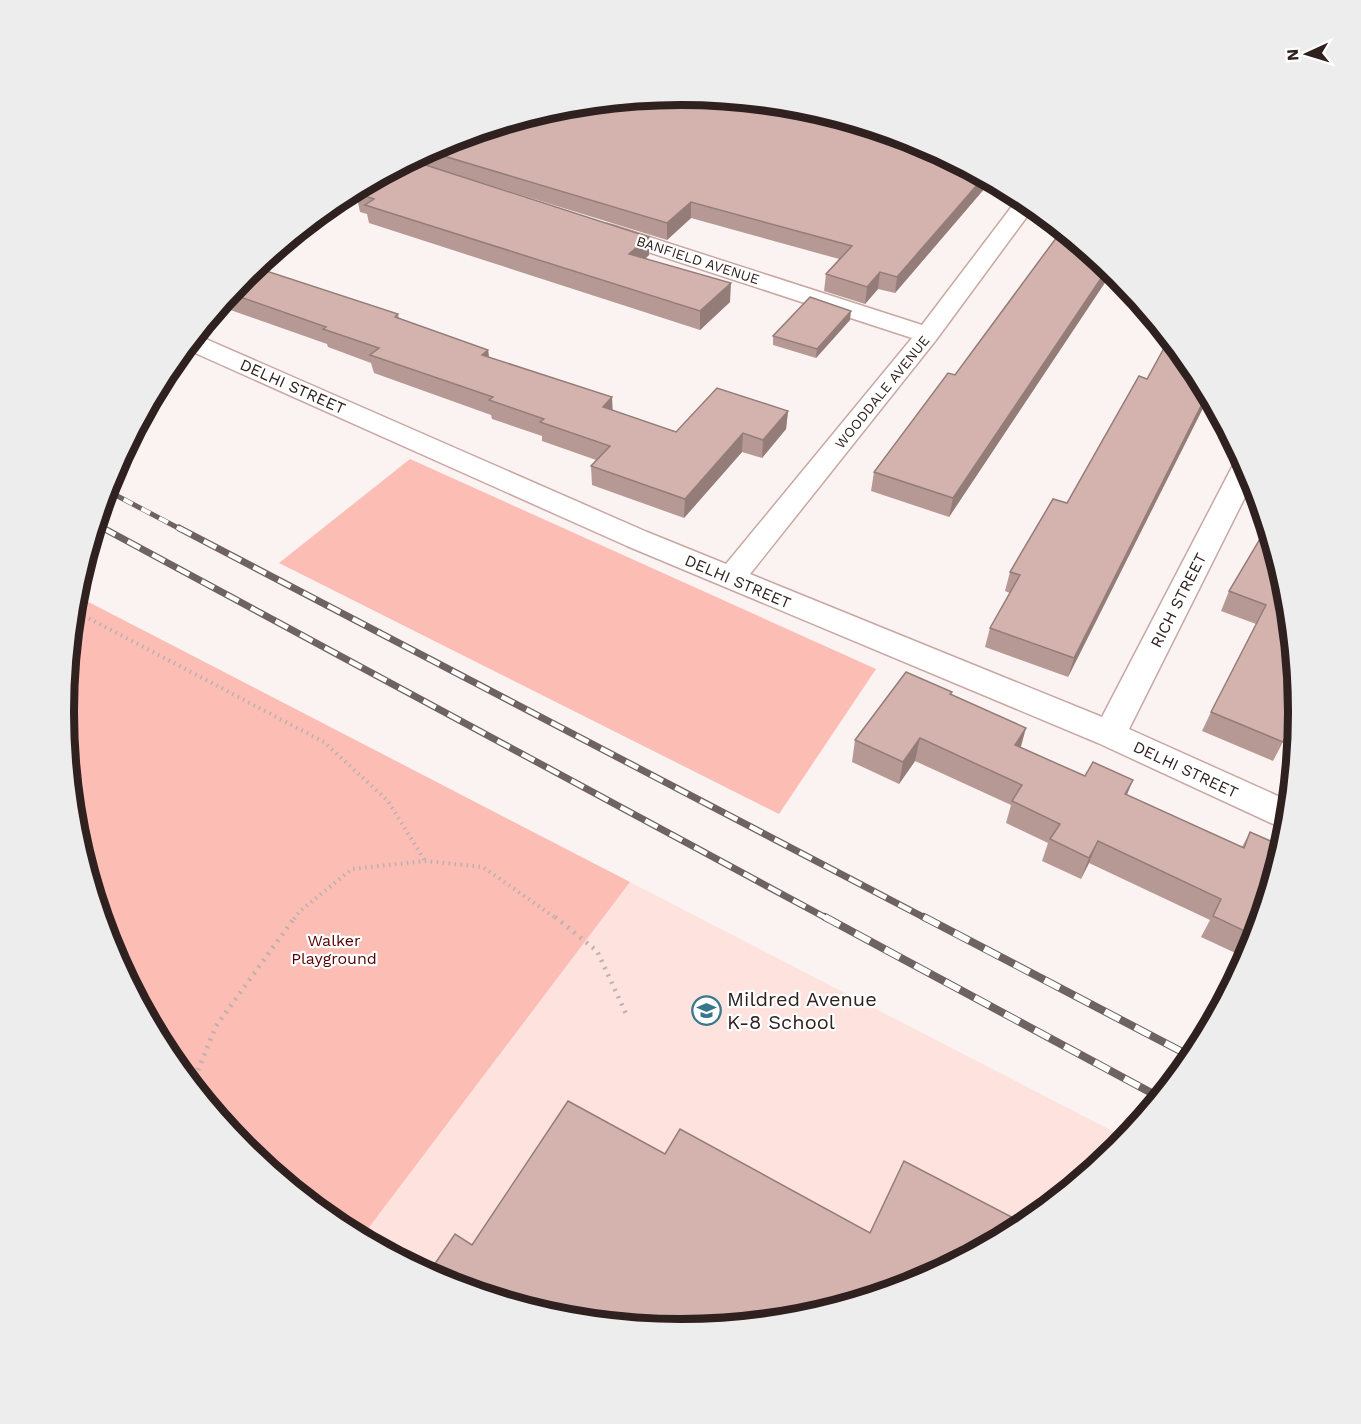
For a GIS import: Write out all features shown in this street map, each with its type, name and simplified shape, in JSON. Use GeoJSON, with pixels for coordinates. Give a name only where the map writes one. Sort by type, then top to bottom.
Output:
{"type":"FeatureCollection","features":[{"type":"Feature","properties":{"kind":"street","name":"WOODDALE AVENUE"},"geometry":{"type":"LineString","coordinates":[[731,578],[927,335],[1021,209]]}},
{"type":"Feature","properties":{"kind":"street","name":"BANFIELD AVENUE"},"geometry":{"type":"LineString","coordinates":[[590,225],[927,335]]}},
{"type":"Feature","properties":{"kind":"street","name":"DELHI STREET"},"geometry":{"type":"LineString","coordinates":[[197,344],[637,539],[1110,734],[1279,812]]}},
{"type":"Feature","properties":{"kind":"street","name":"RICH STREET"},"geometry":{"type":"LineString","coordinates":[[1110,734],[1240,478]]}},
{"type":"Feature","properties":{"kind":"path"},"geometry":{"type":"LineString","coordinates":[[82,615],[324,742],[388,801],[425,861]]}},
{"type":"Feature","properties":{"kind":"path"},"geometry":{"type":"LineString","coordinates":[[195,1077],[216,1026],[300,911],[352,870],[425,861],[483,867],[541,906],[597,951],[628,1018]]}},
{"type":"Feature","properties":{"kind":"shaded area","name":"Mildred Avenue K-8 School"},"geometry":{"type":"Polygon","coordinates":[[[630,882],[1117,1133],[1050,1194],[984,1238],[949,1256],[876,1287],[838,1298],[760,1314],[720,1318],[641,1318],[608,1315],[520,1297],[448,1273],[366,1231],[630,882]]]}},
{"type":"Feature","properties":{"kind":"green space"},"geometry":{"type":"Polygon","coordinates":[[[410,459],[876,669],[779,814],[279,563],[410,459]]]}},
{"type":"Feature","properties":{"kind":"green space","name":"Walker Playground"},"geometry":{"type":"Polygon","coordinates":[[[84,600],[630,882],[366,1231],[311,1194],[280,1168],[224,1112],[176,1049],[136,980],[106,907],[94,869],[79,791],[75,752],[75,672],[84,600]]]}},
{"type":"Feature","properties":{"kind":"building"},"geometry":{"type":"Polygon","coordinates":[[[641,106],[720,106],[799,117],[876,137],[913,151],[979,183],[897,277],[880,272],[867,287],[826,274],[852,246],[691,202],[667,223],[440,155],[485,137],[523,126],[601,110],[641,106]]]}},
{"type":"Feature","properties":{"kind":"building"},"geometry":{"type":"Polygon","coordinates":[[[421,164],[649,237],[629,254],[731,283],[700,311],[365,205],[374,199],[362,195],[421,164]]]}},
{"type":"Feature","properties":{"kind":"building"},"geometry":{"type":"Polygon","coordinates":[[[1057,236],[1103,276],[953,498],[874,472],[948,373],[955,375],[1057,236]]]}},
{"type":"Feature","properties":{"kind":"building"},"geometry":{"type":"Polygon","coordinates":[[[265,270],[398,314],[395,317],[488,350],[482,355],[612,397],[603,407],[676,432],[717,388],[788,411],[763,440],[743,433],[685,499],[591,466],[610,446],[540,422],[544,419],[489,400],[493,397],[370,355],[379,348],[323,329],[326,327],[239,296],[265,270]]]}},
{"type":"Feature","properties":{"kind":"building"},"geometry":{"type":"Polygon","coordinates":[[[810,297],[851,311],[817,349],[773,336],[810,297]]]}},
{"type":"Feature","properties":{"kind":"building"},"geometry":{"type":"Polygon","coordinates":[[[1165,346],[1202,403],[1074,658],[990,628],[1020,575],[1010,572],[1053,499],[1067,503],[1139,376],[1147,379],[1165,346]]]}},
{"type":"Feature","properties":{"kind":"building"},"geometry":{"type":"Polygon","coordinates":[[[1261,537],[1276,594],[1282,633],[1288,712],[1287,733],[1283,742],[1211,712],[1266,605],[1229,591],[1261,537]]]}},
{"type":"Feature","properties":{"kind":"building"},"geometry":{"type":"Polygon","coordinates":[[[906,672],[1026,728],[1015,745],[1085,776],[1093,762],[1133,780],[1125,794],[1244,848],[1250,832],[1273,842],[1267,869],[1246,932],[1213,916],[1221,899],[1098,841],[1089,858],[1050,839],[1060,824],[1012,801],[1022,785],[920,738],[903,762],[855,740],[906,672]]]}},
{"type":"Feature","properties":{"kind":"building"},"geometry":{"type":"Polygon","coordinates":[[[568,1101],[665,1154],[680,1129],[870,1233],[904,1161],[1015,1219],[949,1256],[876,1287],[799,1307],[720,1318],[641,1318],[562,1307],[485,1287],[433,1266],[455,1234],[472,1245],[568,1101]]]}},
{"type":"Feature","properties":{"kind":"railway"},"geometry":{"type":"LineString","coordinates":[[115,494],[182,530]]}},
{"type":"Feature","properties":{"kind":"railway"},"geometry":{"type":"LineString","coordinates":[[103,528],[828,919]]}},
{"type":"Feature","properties":{"kind":"railway"},"geometry":{"type":"LineString","coordinates":[[179,528],[927,919]]}},
{"type":"Feature","properties":{"kind":"railway"},"geometry":{"type":"LineString","coordinates":[[825,917],[1152,1093]]}},
{"type":"Feature","properties":{"kind":"railway"},"geometry":{"type":"LineString","coordinates":[[924,917],[1183,1052]]}},
{"type":"Feature","properties":{"kind":"place","name":"Mildred Avenue K-8 School"},"geometry":{"type":"Point","coordinates":[706,1010]}}]}
